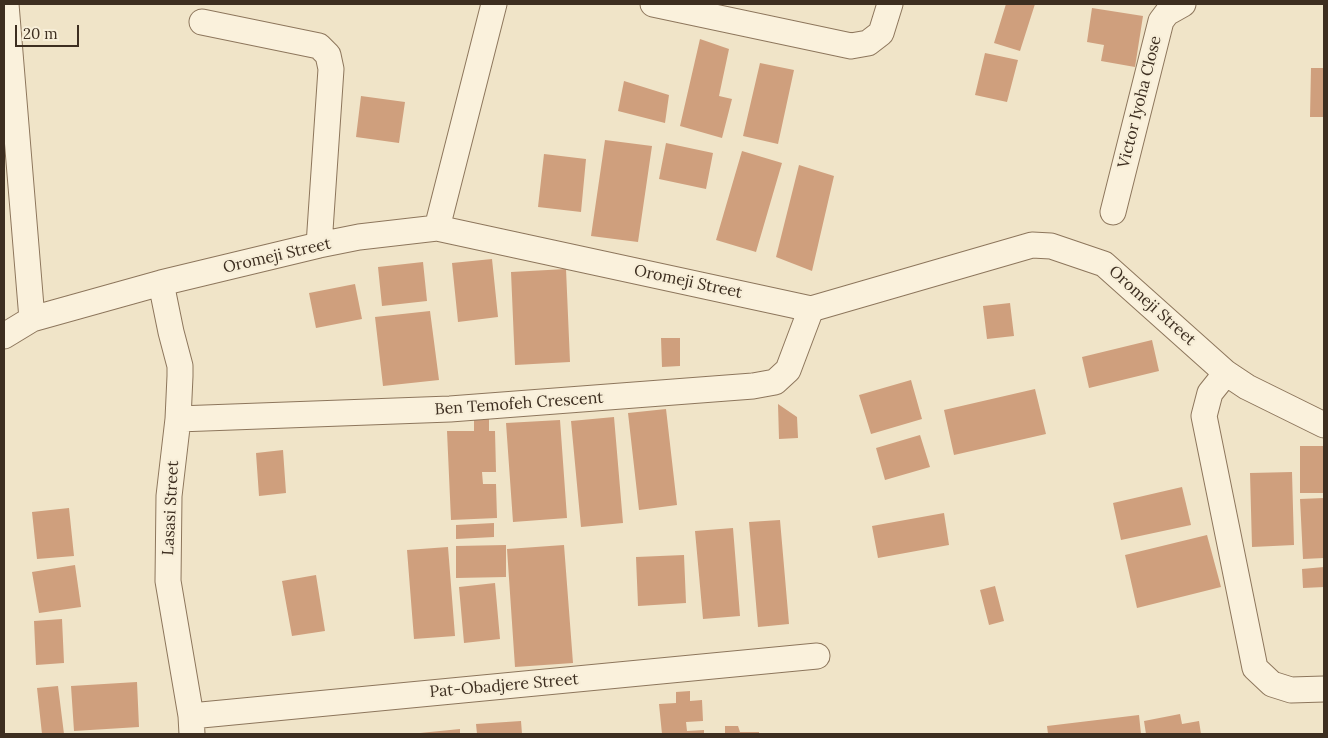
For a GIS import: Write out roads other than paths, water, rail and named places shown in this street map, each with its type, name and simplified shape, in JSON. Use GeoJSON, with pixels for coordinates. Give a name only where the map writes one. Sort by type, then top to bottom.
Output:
{"type":"FeatureCollection","features":[{"type":"Feature","properties":{"kind":"street"},"geometry":{"type":"LineString","coordinates":[[6,4],[32,319]]}},
{"type":"Feature","properties":{"kind":"street"},"geometry":{"type":"LineString","coordinates":[[437,228],[494,4]]}},
{"type":"Feature","properties":{"kind":"street"},"geometry":{"type":"LineString","coordinates":[[653,4],[852,46],[868,43],[881,33],[890,4]]}},
{"type":"Feature","properties":{"kind":"street","name":"Victor Iyoha Close"},"geometry":{"type":"LineString","coordinates":[[1113,212],[1160,21],[1182,4]]}},
{"type":"Feature","properties":{"kind":"street"},"geometry":{"type":"LineString","coordinates":[[202,22],[319,46],[328,55],[332,69],[319,245]]}},
{"type":"Feature","properties":{"kind":"street","name":"Oromeji Street"},"geometry":{"type":"LineString","coordinates":[[4,336],[32,319],[161,283],[359,237],[437,228],[811,309],[1032,245],[1051,246],[1104,264],[1226,373],[1247,387],[1324,425]]}},
{"type":"Feature","properties":{"kind":"street","name":"Lasasi Street"},"geometry":{"type":"LineString","coordinates":[[161,283],[180,366],[178,419],[169,496],[168,581],[192,725]]}},
{"type":"Feature","properties":{"kind":"street","name":"Ben Temofeh Crescent"},"geometry":{"type":"LineString","coordinates":[[178,419],[450,409],[753,386],[775,382],[788,370],[811,309]]}},
{"type":"Feature","properties":{"kind":"street"},"geometry":{"type":"LineString","coordinates":[[1226,373],[1210,393],[1204,416],[1256,668],[1272,684],[1291,690],[1324,689]]}},
{"type":"Feature","properties":{"kind":"street","name":"Pat-Obadjere Street"},"geometry":{"type":"LineString","coordinates":[[192,725],[817,656]]}}]}
